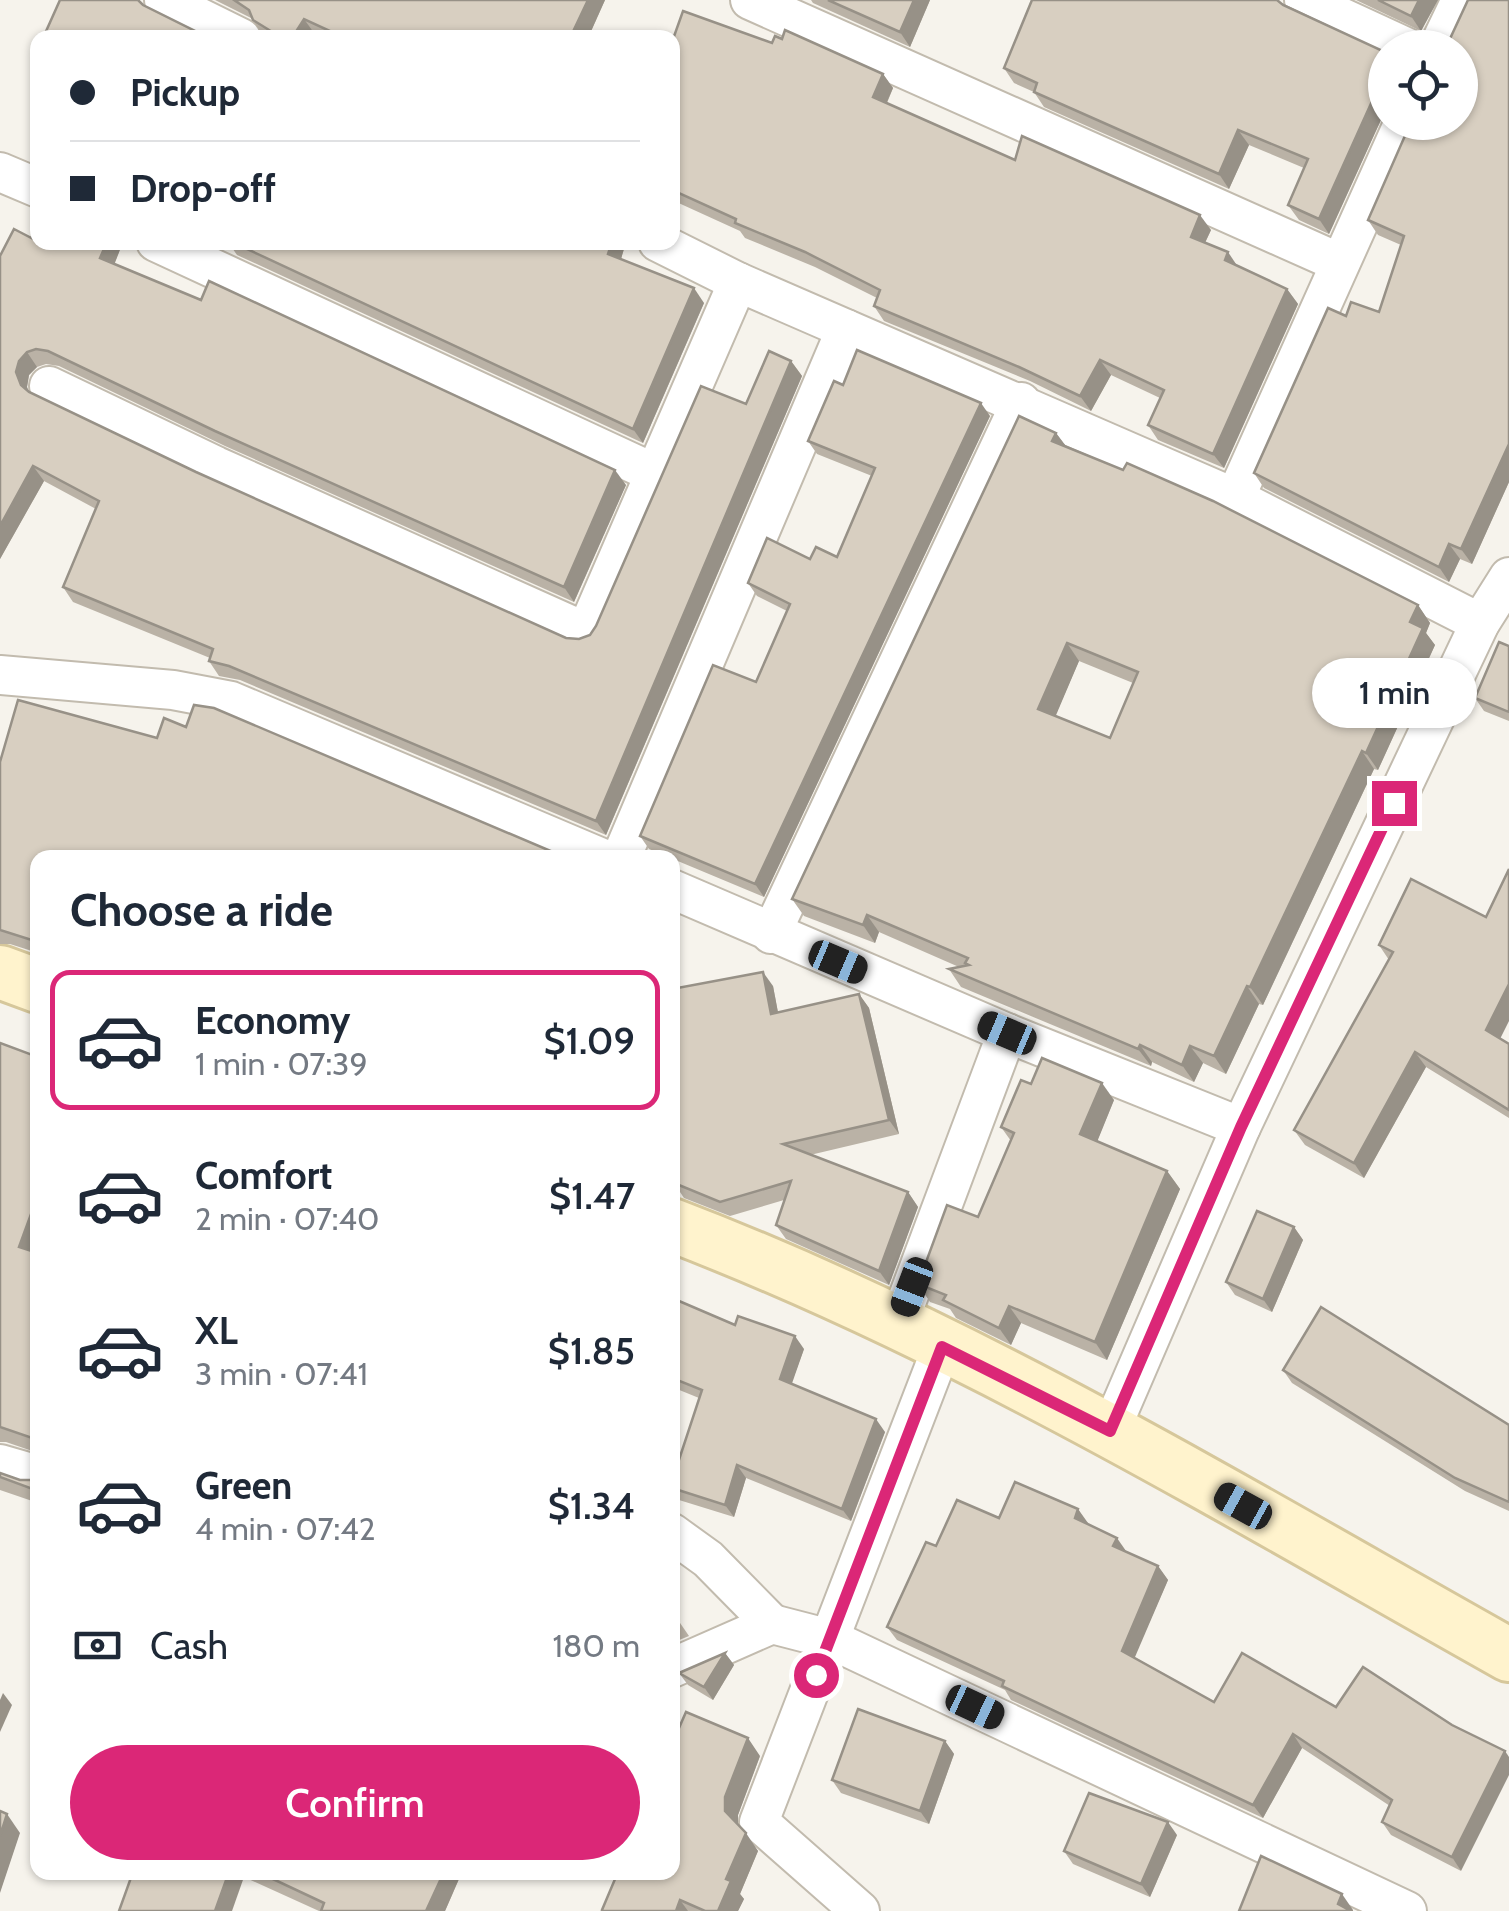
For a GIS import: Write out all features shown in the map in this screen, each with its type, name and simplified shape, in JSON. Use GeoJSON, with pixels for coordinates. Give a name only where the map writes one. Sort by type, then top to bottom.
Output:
{"type":"FeatureCollection","features":[{"type":"Feature","properties":{"kind":"main road"},"geometry":{"type":"LineString","coordinates":[[0,972],[30,983]]}},
{"type":"Feature","properties":{"kind":"main road"},"geometry":{"type":"LineString","coordinates":[[680,1229],[748,1254],[1110,1431],[1509,1654]]}},
{"type":"Feature","properties":{"kind":"street"},"geometry":{"type":"LineString","coordinates":[[164,0],[224,30]]}},
{"type":"Feature","properties":{"kind":"street"},"geometry":{"type":"LineString","coordinates":[[750,0],[1340,263]]}},
{"type":"Feature","properties":{"kind":"street"},"geometry":{"type":"LineString","coordinates":[[1304,0],[1369,30]]}},
{"type":"Feature","properties":{"kind":"street"},"geometry":{"type":"LineString","coordinates":[[1447,30],[1461,0]]}},
{"type":"Feature","properties":{"kind":"street"},"geometry":{"type":"LineString","coordinates":[[1235,498],[1396,140]]}},
{"type":"Feature","properties":{"kind":"street"},"geometry":{"type":"LineString","coordinates":[[0,172],[30,185]]}},
{"type":"Feature","properties":{"kind":"street"},"geometry":{"type":"LineString","coordinates":[[173,250],[654,473]]}},
{"type":"Feature","properties":{"kind":"street"},"geometry":{"type":"LineString","coordinates":[[674,250],[846,330],[1021,402],[1235,498],[1480,623]]}},
{"type":"Feature","properties":{"kind":"street"},"geometry":{"type":"LineString","coordinates":[[49,386],[216,466],[586,632],[738,282]]}},
{"type":"Feature","properties":{"kind":"street"},"geometry":{"type":"LineString","coordinates":[[624,850],[846,330]]}},
{"type":"Feature","properties":{"kind":"street"},"geometry":{"type":"LineString","coordinates":[[771,934],[1021,402]]}},
{"type":"Feature","properties":{"kind":"street"},"geometry":{"type":"LineString","coordinates":[[1110,1431],[1241,1127],[1480,623],[1509,577]]}},
{"type":"Feature","properties":{"kind":"street"},"geometry":{"type":"LineString","coordinates":[[0,674],[174,690],[231,702],[583,850]]}},
{"type":"Feature","properties":{"kind":"street"},"geometry":{"type":"LineString","coordinates":[[680,893],[1007,1033],[1241,1127]]}},
{"type":"Feature","properties":{"kind":"street"},"geometry":{"type":"LineString","coordinates":[[860,1911],[760,1822],[830,1638],[1007,1033]]}},
{"type":"Feature","properties":{"kind":"street"},"geometry":{"type":"LineString","coordinates":[[0,1464],[30,1473]]}},
{"type":"Feature","properties":{"kind":"street"},"geometry":{"type":"LineString","coordinates":[[680,1540],[708,1559],[772,1624],[830,1638],[1408,1911]]}},
{"type":"Feature","properties":{"kind":"street"},"geometry":{"type":"LineString","coordinates":[[680,1664],[772,1624]]}},
{"type":"Feature","properties":{"kind":"building"},"geometry":{"type":"Polygon","coordinates":[[[60,0],[138,0],[193,30],[47,30],[60,0]]]}},
{"type":"Feature","properties":{"kind":"building"},"geometry":{"type":"Polygon","coordinates":[[[234,0],[588,0],[574,30],[328,30],[304,19],[297,30],[269,30],[253,20],[249,10],[234,0]]]}},
{"type":"Feature","properties":{"kind":"building"},"geometry":{"type":"Polygon","coordinates":[[[828,0],[914,0],[900,32],[828,0]]]}},
{"type":"Feature","properties":{"kind":"building"},"geometry":{"type":"Polygon","coordinates":[[[1032,0],[1277,0],[1368,44],[1368,110],[1319,219],[1288,205],[1308,159],[1238,130],[1219,174],[1034,92],[1037,83],[1004,68],[1032,0]]]}},
{"type":"Feature","properties":{"kind":"building"},"geometry":{"type":"Polygon","coordinates":[[[1378,0],[1419,0],[1411,16],[1378,0]]]}},
{"type":"Feature","properties":{"kind":"building"},"geometry":{"type":"Polygon","coordinates":[[[1468,0],[1509,0],[1509,444],[1461,549],[1449,544],[1439,567],[1254,473],[1328,308],[1346,316],[1351,302],[1379,312],[1404,236],[1368,220],[1403,140],[1478,140],[1478,30],[1454,30],[1468,0]]]}},
{"type":"Feature","properties":{"kind":"building"},"geometry":{"type":"Polygon","coordinates":[[[683,11],[772,43],[775,36],[782,39],[785,30],[883,74],[873,97],[1015,160],[1022,136],[1200,215],[1191,237],[1228,252],[1225,260],[1287,289],[1213,454],[1148,425],[1164,390],[1100,360],[1080,396],[874,306],[880,290],[680,194],[680,30],[676,30],[683,11]]]}},
{"type":"Feature","properties":{"kind":"building"},"geometry":{"type":"Polygon","coordinates":[[[14,229],[30,237],[30,250],[104,250],[100,258],[201,300],[209,281],[615,470],[564,587],[215,431],[48,351],[27,352],[19,361],[16,372],[29,392],[196,472],[566,638],[590,635],[596,626],[701,386],[746,404],[769,351],[791,361],[596,821],[229,666],[209,661],[213,649],[63,587],[99,501],[33,466],[0,526],[0,256],[14,229]]]}},
{"type":"Feature","properties":{"kind":"building"},"geometry":{"type":"Polygon","coordinates":[[[249,250],[609,250],[608,254],[694,288],[633,429],[249,250]]]}},
{"type":"Feature","properties":{"kind":"building"},"geometry":{"type":"Polygon","coordinates":[[[857,350],[981,403],[755,884],[640,836],[713,665],[756,682],[790,604],[748,583],[767,538],[810,559],[816,547],[837,557],[875,468],[808,441],[834,381],[843,385],[857,350]]]}},
{"type":"Feature","properties":{"kind":"building"},"geometry":{"type":"Polygon","coordinates":[[[1019,416],[1056,433],[1052,441],[1123,470],[1127,463],[1213,501],[1418,605],[1410,622],[1423,628],[1366,753],[1362,751],[1214,1056],[1190,1046],[1182,1065],[1140,1045],[1138,1049],[949,969],[969,965],[965,963],[968,958],[867,915],[863,925],[792,899],[1019,416]],[[1067,643],[1038,709],[1110,738],[1138,672],[1067,643]]]}},
{"type":"Feature","properties":{"kind":"building"},"geometry":{"type":"Polygon","coordinates":[[[1499,642],[1509,646],[1509,712],[1475,698],[1499,642]]]}},
{"type":"Feature","properties":{"kind":"building"},"geometry":{"type":"Polygon","coordinates":[[[18,700],[157,738],[164,718],[186,727],[194,705],[214,708],[548,850],[30,850],[30,939],[0,930],[0,762],[18,700]]]}},
{"type":"Feature","properties":{"kind":"building"},"geometry":{"type":"Polygon","coordinates":[[[1509,869],[1509,984],[1486,1030],[1509,1044],[1509,1110],[1415,1052],[1354,1163],[1294,1130],[1393,952],[1379,945],[1411,879],[1486,917],[1509,869]]]}},
{"type":"Feature","properties":{"kind":"building"},"geometry":{"type":"Polygon","coordinates":[[[763,972],[771,1014],[859,994],[889,1120],[783,1144],[908,1192],[879,1271],[776,1225],[791,1181],[720,1202],[680,1185],[680,988],[763,972]]]}},
{"type":"Feature","properties":{"kind":"building"},"geometry":{"type":"Polygon","coordinates":[[[0,1043],[30,1054],[30,1217],[19,1247],[30,1250],[30,1437],[0,1427],[0,1043]]]}},
{"type":"Feature","properties":{"kind":"building"},"geometry":{"type":"Polygon","coordinates":[[[1042,1058],[1102,1083],[1080,1134],[1167,1171],[1095,1342],[1009,1306],[999,1328],[943,1300],[946,1295],[918,1284],[947,1205],[978,1217],[1014,1133],[1001,1127],[1021,1080],[1031,1084],[1042,1058]]]}},
{"type":"Feature","properties":{"kind":"building"},"geometry":{"type":"Polygon","coordinates":[[[1257,1211],[1294,1227],[1263,1299],[1226,1282],[1257,1211]]]}},
{"type":"Feature","properties":{"kind":"building"},"geometry":{"type":"Polygon","coordinates":[[[680,1301],[735,1325],[738,1316],[795,1336],[780,1379],[876,1419],[842,1509],[737,1465],[725,1505],[680,1491],[680,1457],[702,1390],[680,1381],[680,1301]]]}},
{"type":"Feature","properties":{"kind":"building"},"geometry":{"type":"Polygon","coordinates":[[[1321,1307],[1509,1425],[1509,1502],[1455,1478],[1283,1370],[1321,1307]]]}},
{"type":"Feature","properties":{"kind":"building"},"geometry":{"type":"Polygon","coordinates":[[[0,1473],[30,1480],[30,1488],[0,1477],[0,1473]]]}},
{"type":"Feature","properties":{"kind":"building"},"geometry":{"type":"Polygon","coordinates":[[[1015,1482],[1078,1509],[1075,1518],[1117,1538],[1113,1546],[1158,1566],[1122,1651],[1214,1702],[1242,1653],[1336,1707],[1363,1667],[1452,1725],[1505,1751],[1452,1857],[1382,1822],[1392,1800],[1293,1734],[1253,1805],[887,1627],[926,1542],[936,1546],[957,1500],[999,1518],[1015,1482]]]}},
{"type":"Feature","properties":{"kind":"building"},"geometry":{"type":"Polygon","coordinates":[[[725,1653],[704,1687],[680,1673],[725,1653]]]}},
{"type":"Feature","properties":{"kind":"building"},"geometry":{"type":"Polygon","coordinates":[[[858,1709],[945,1741],[920,1811],[832,1780],[858,1709]]]}},
{"type":"Feature","properties":{"kind":"building"},"geometry":{"type":"Polygon","coordinates":[[[686,1712],[748,1738],[725,1797],[725,1811],[746,1833],[726,1879],[731,1881],[718,1911],[705,1911],[680,1900],[676,1911],[604,1911],[615,1880],[680,1880],[680,1726],[686,1712]]]}},
{"type":"Feature","properties":{"kind":"building"},"geometry":{"type":"Polygon","coordinates":[[[1089,1793],[1168,1822],[1141,1884],[1064,1851],[1089,1793]]]}},
{"type":"Feature","properties":{"kind":"building"},"geometry":{"type":"Polygon","coordinates":[[[0,1811],[7,1814],[0,1836],[0,1811]]]}},
{"type":"Feature","properties":{"kind":"building"},"geometry":{"type":"Polygon","coordinates":[[[1261,1856],[1342,1894],[1338,1904],[1351,1911],[1239,1911],[1261,1856]]]}},
{"type":"Feature","properties":{"kind":"building"},"geometry":{"type":"Polygon","coordinates":[[[130,1880],[226,1880],[215,1911],[119,1911],[130,1880]]]}},
{"type":"Feature","properties":{"kind":"building"},"geometry":{"type":"Polygon","coordinates":[[[275,1880],[440,1880],[426,1911],[321,1911],[324,1903],[275,1880]]]}},
{"type":"Feature","properties":{"kind":"route"},"geometry":{"type":"LineString","coordinates":[[816,1675],[942,1347],[1110,1431],[1241,1127],[1394,803]]}}]}
